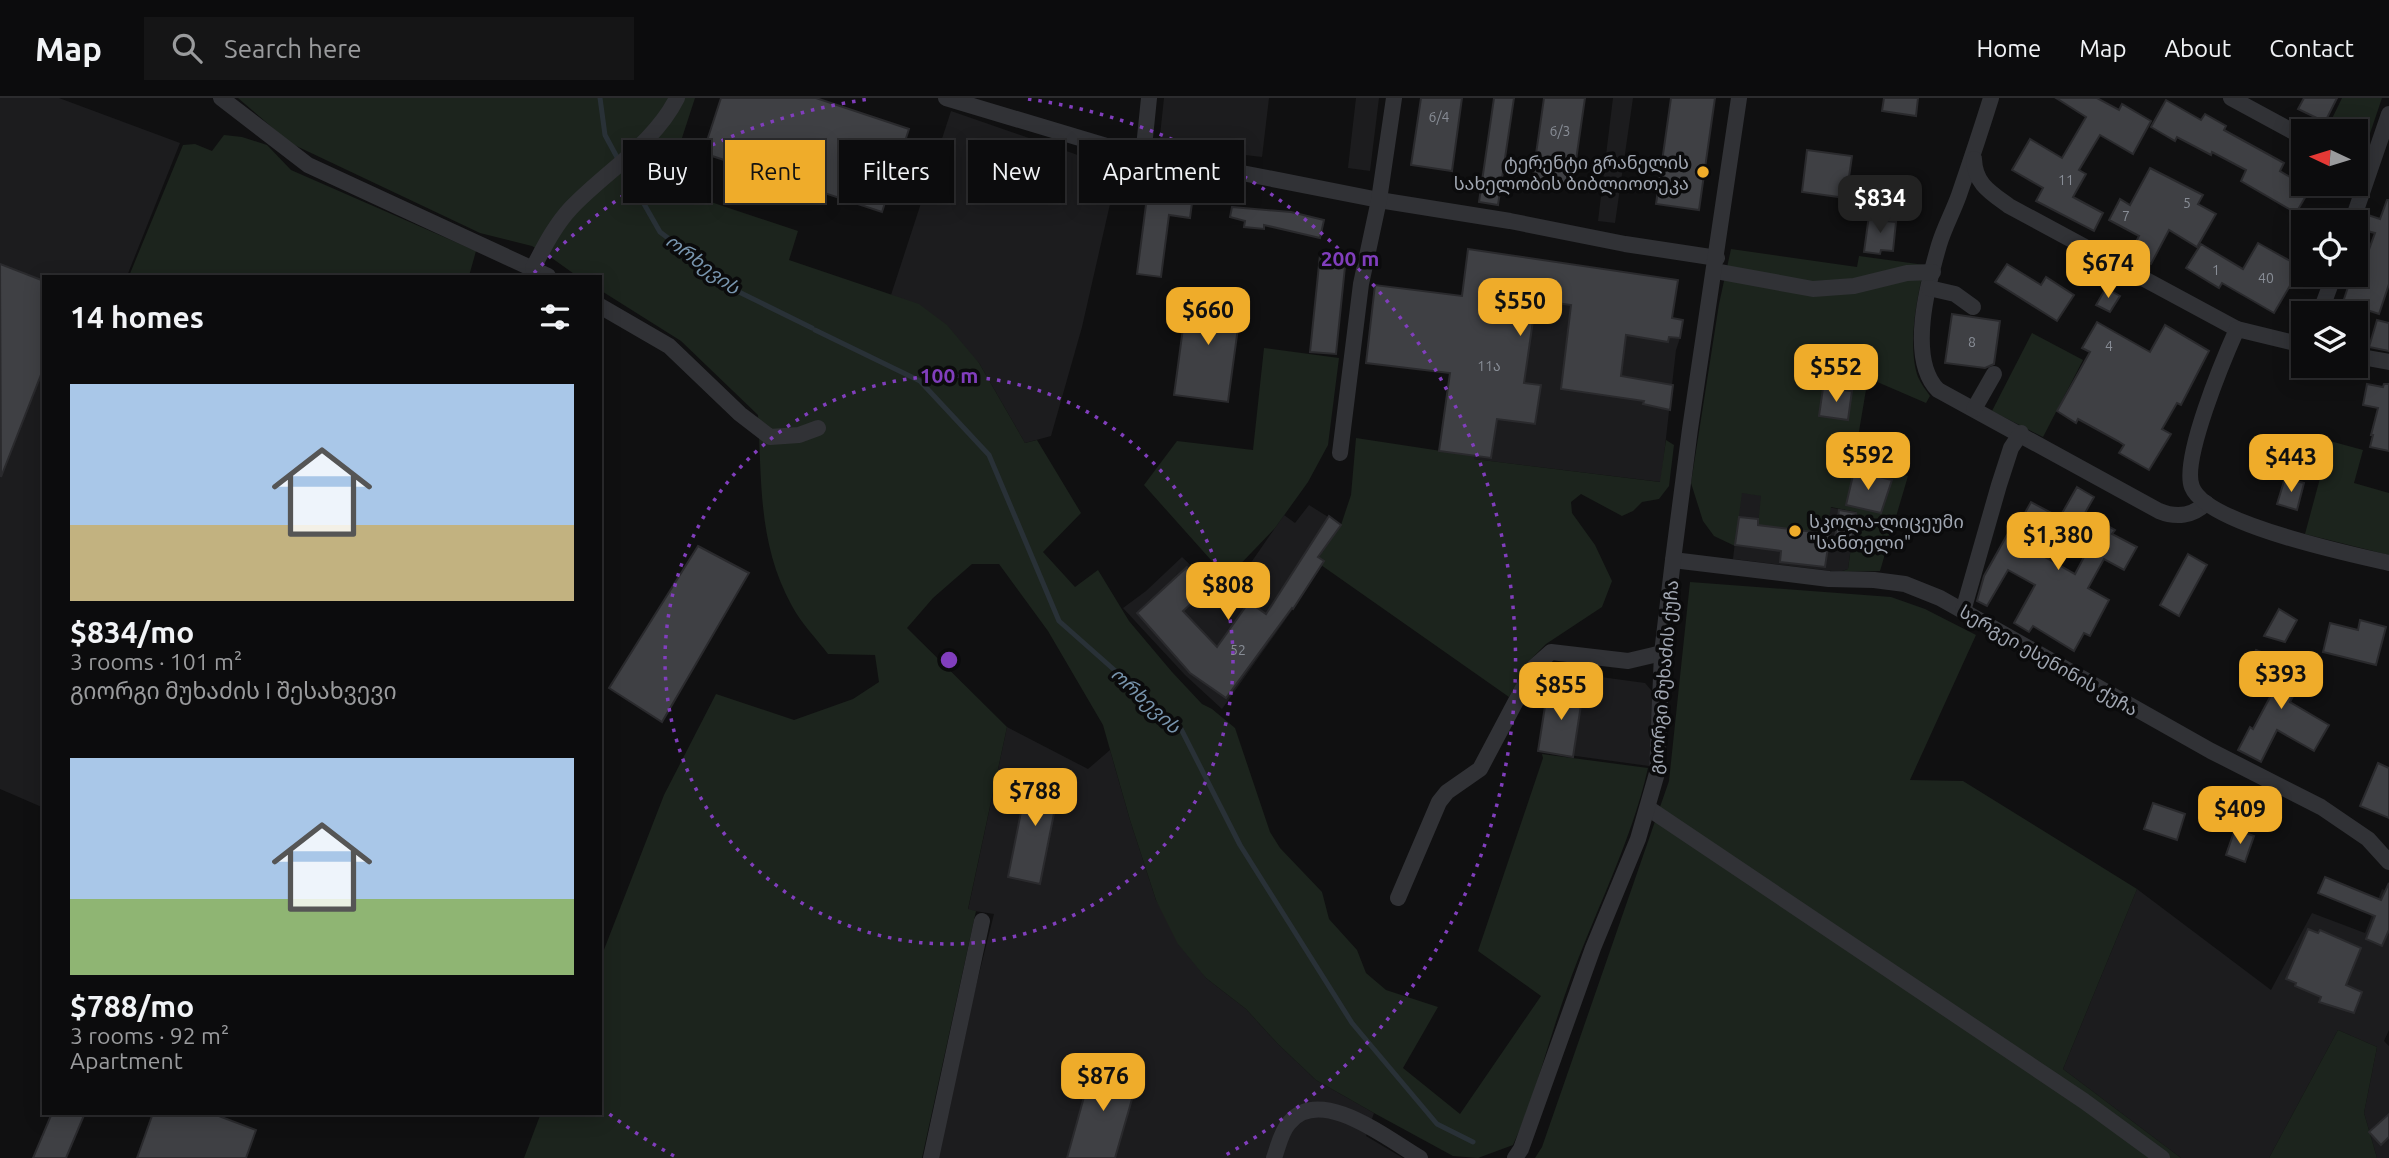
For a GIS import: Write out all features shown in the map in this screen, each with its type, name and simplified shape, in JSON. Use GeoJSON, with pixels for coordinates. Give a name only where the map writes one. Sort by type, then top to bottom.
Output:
{"type":"FeatureCollection","features":[{"type":"Feature","properties":{"kind":"street"},"geometry":{"type":"LineString","coordinates":[[221,98],[308,165],[546,275]]}},
{"type":"Feature","properties":{"kind":"street"},"geometry":{"type":"LineString","coordinates":[[533,268],[546,243],[569,210],[656,131],[677,98]]}},
{"type":"Feature","properties":{"kind":"street"},"geometry":{"type":"LineString","coordinates":[[946,98],[1089,140]]}},
{"type":"Feature","properties":{"kind":"street"},"geometry":{"type":"LineString","coordinates":[[1145,140],[1149,98]]}},
{"type":"Feature","properties":{"kind":"street"},"geometry":{"type":"LineString","coordinates":[[1340,453],[1361,284],[1379,200],[1394,98]]}},
{"type":"Feature","properties":{"kind":"street","name":"გიორგი მუხაძის ქუჩა"},"geometry":{"type":"LineString","coordinates":[[1516,1158],[1593,948],[1638,839],[1657,773],[1662,653],[1673,560],[1740,98]]}},
{"type":"Feature","properties":{"kind":"street"},"geometry":{"type":"LineString","coordinates":[[1991,98],[1939,244],[1923,327],[1922,353],[1926,374],[1938,390],[2021,433],[2159,511],[2172,516],[2198,511],[2206,503]]}},
{"type":"Feature","properties":{"kind":"street"},"geometry":{"type":"LineString","coordinates":[[2231,98],[2291,130]]}},
{"type":"Feature","properties":{"kind":"street"},"geometry":{"type":"LineString","coordinates":[[2368,157],[2389,114]]}},
{"type":"Feature","properties":{"kind":"street"},"geometry":{"type":"LineString","coordinates":[[1973,153],[1977,178],[1986,190],[2009,206],[2236,329],[2291,342]]}},
{"type":"Feature","properties":{"kind":"street"},"geometry":{"type":"LineString","coordinates":[[1244,174],[1625,244],[1813,289],[1854,286],[1907,273],[1931,280],[1973,307]]}},
{"type":"Feature","properties":{"kind":"street"},"geometry":{"type":"LineString","coordinates":[[602,307],[668,345],[740,414],[770,437],[799,435],[818,428]]}},
{"type":"Feature","properties":{"kind":"street"},"geometry":{"type":"LineString","coordinates":[[2236,329],[2221,364],[2189,472],[2192,489],[2206,503],[2249,525],[2389,564]]}},
{"type":"Feature","properties":{"kind":"street"},"geometry":{"type":"LineString","coordinates":[[2368,358],[2389,362]]}},
{"type":"Feature","properties":{"kind":"street"},"geometry":{"type":"LineString","coordinates":[[1974,409],[1994,374]]}},
{"type":"Feature","properties":{"kind":"street"},"geometry":{"type":"LineString","coordinates":[[1963,611],[2011,448],[2021,433]]}},
{"type":"Feature","properties":{"kind":"street","name":"სერგეი ესენინის ქუჩა"},"geometry":{"type":"LineString","coordinates":[[1673,560],[1829,579],[1905,584],[1940,598],[2211,751],[2321,807],[2368,839],[2389,862]]}},
{"type":"Feature","properties":{"kind":"street"},"geometry":{"type":"LineString","coordinates":[[1398,898],[1439,802],[1447,792],[1480,769],[1534,667],[1542,658],[1551,652],[1628,661],[1662,653]]}},
{"type":"Feature","properties":{"kind":"street"},"geometry":{"type":"LineString","coordinates":[[1647,808],[2084,1101],[2162,1158]]}},
{"type":"Feature","properties":{"kind":"street"},"geometry":{"type":"LineString","coordinates":[[931,1158],[982,921]]}},
{"type":"Feature","properties":{"kind":"street"},"geometry":{"type":"LineString","coordinates":[[1274,1158],[1287,1125],[1298,1114],[1317,1109],[1332,1110],[1353,1117],[1420,1158]]}},
{"type":"Feature","properties":{"kind":"shaded area"},"geometry":{"type":"Polygon","coordinates":[[[0,98],[59,98],[180,143],[127,275],[42,275],[42,807],[0,789],[0,98]]]}},
{"type":"Feature","properties":{"kind":"shaded area"},"geometry":{"type":"Polygon","coordinates":[[[238,98],[695,98],[681,140],[623,140],[623,203],[711,202],[798,231],[789,260],[919,304],[947,325],[979,363],[1025,443],[1037,440],[1081,513],[1043,552],[1075,587],[1098,570],[1129,621],[1172,672],[1202,704],[1235,728],[1270,832],[1280,848],[1322,892],[1329,919],[1357,950],[1366,973],[1386,990],[1438,1007],[1403,1068],[1460,1114],[1541,996],[1478,951],[1543,758],[1542,754],[1648,768],[1622,852],[1577,961],[1513,1145],[1478,1158],[1453,1156],[1316,1080],[1246,1009],[1206,978],[1178,944],[1156,900],[1103,725],[1048,631],[999,564],[972,564],[933,598],[907,628],[1007,727],[968,909],[976,911],[922,1158],[524,1158],[540,1115],[602,1115],[602,955],[664,795],[716,694],[794,720],[853,699],[879,682],[875,655],[828,654],[796,612],[781,583],[767,537],[758,415],[681,341],[602,291],[602,275],[576,275],[532,246],[480,233],[290,143],[238,98]]]}},
{"type":"Feature","properties":{"kind":"shaded area"},"geometry":{"type":"Polygon","coordinates":[[[1164,98],[1269,98],[1262,157],[1244,155],[1244,140],[1160,140],[1164,98]]]}},
{"type":"Feature","properties":{"kind":"shaded area"},"geometry":{"type":"Polygon","coordinates":[[[1356,98],[1379,98],[1370,171],[1348,168],[1356,98]]]}},
{"type":"Feature","properties":{"kind":"shaded area"},"geometry":{"type":"Polygon","coordinates":[[[1613,98],[1633,98],[1615,223],[1598,221],[1613,98]]]}},
{"type":"Feature","properties":{"kind":"shaded area"},"geometry":{"type":"Polygon","coordinates":[[[2342,98],[2382,98],[2368,139],[2368,119],[2332,119],[2342,98]]]}},
{"type":"Feature","properties":{"kind":"shaded area"},"geometry":{"type":"Polygon","coordinates":[[[951,111],[1034,140],[968,140],[968,203],[1065,203],[1065,151],[1079,155],[1079,203],[1110,203],[1082,327],[1051,436],[1025,443],[979,363],[891,295],[921,203],[954,203],[954,140],[942,140],[951,111]]]}},
{"type":"Feature","properties":{"kind":"shaded area"},"geometry":{"type":"Polygon","coordinates":[[[224,135],[242,137],[267,145],[291,170],[476,251],[469,275],[129,275],[183,145],[195,144],[212,151],[224,135]]]}},
{"type":"Feature","properties":{"kind":"shaded area"},"geometry":{"type":"Polygon","coordinates":[[[1468,249],[1678,280],[1672,318],[1683,320],[1676,350],[1661,482],[1473,459],[1474,456],[1439,451],[1468,249]]]}},
{"type":"Feature","properties":{"kind":"shaded area"},"geometry":{"type":"Polygon","coordinates":[[[1731,249],[1857,267],[1859,256],[1925,265],[1916,306],[1913,351],[1918,377],[1930,396],[1926,403],[1868,378],[1854,461],[1908,476],[1880,571],[1840,572],[1848,569],[1856,512],[1831,507],[1826,534],[1758,525],[1761,496],[1742,493],[1735,546],[1714,536],[1703,521],[1691,483],[1719,304],[1731,249]]]}},
{"type":"Feature","properties":{"kind":"shaded area"},"geometry":{"type":"Polygon","coordinates":[[[2032,333],[2083,360],[2043,437],[1992,411],[2032,333]]]}},
{"type":"Feature","properties":{"kind":"shaded area"},"geometry":{"type":"Polygon","coordinates":[[[1264,348],[1339,358],[1328,445],[1308,482],[1275,528],[1227,578],[1144,485],[1177,441],[1253,450],[1264,348]]]}},
{"type":"Feature","properties":{"kind":"shaded area"},"geometry":{"type":"Polygon","coordinates":[[[1356,438],[1474,456],[1474,459],[1660,482],[1666,440],[1674,445],[1669,486],[1659,499],[1642,502],[1633,511],[1622,516],[1581,494],[1571,502],[1572,513],[1595,545],[1612,581],[1602,607],[1546,644],[1528,662],[1509,697],[1321,565],[1324,561],[1319,557],[1341,525],[1351,495],[1356,438]]]}},
{"type":"Feature","properties":{"kind":"shaded area"},"geometry":{"type":"Polygon","coordinates":[[[2330,441],[2363,450],[2354,483],[2389,493],[2389,555],[2305,534],[2330,441]]]}},
{"type":"Feature","properties":{"kind":"shaded area","name":"სკოლა-ლიცეუმი \"სანთელი\""},"geometry":{"type":"Polygon","coordinates":[[[1741,492],[1856,512],[1848,569],[1840,572],[1733,559],[1741,492]]]}},
{"type":"Feature","properties":{"kind":"shaded area"},"geometry":{"type":"Polygon","coordinates":[[[1309,505],[1341,525],[1320,558],[1325,561],[1222,709],[1185,675],[1123,608],[1146,591],[1182,557],[1210,584],[1227,591],[1232,590],[1284,515],[1295,523],[1309,505]]]}},
{"type":"Feature","properties":{"kind":"shaded area"},"geometry":{"type":"Polygon","coordinates":[[[1690,582],[1891,597],[1925,609],[1976,635],[1910,780],[1963,781],[2137,889],[2063,1069],[2181,1158],[1535,1158],[1542,1147],[1669,781],[1690,582]]]}},
{"type":"Feature","properties":{"kind":"shaded area"},"geometry":{"type":"Polygon","coordinates":[[[1564,672],[1645,683],[1656,696],[1649,766],[1539,751],[1548,687],[1564,672]]]}},
{"type":"Feature","properties":{"kind":"shaded area"},"geometry":{"type":"Polygon","coordinates":[[[1007,727],[1088,769],[1110,750],[1156,900],[1206,978],[1246,1009],[1316,1080],[1374,1113],[1366,1136],[1403,1158],[933,1158],[994,914],[968,910],[1007,727]]]}},
{"type":"Feature","properties":{"kind":"shaded area"},"geometry":{"type":"Polygon","coordinates":[[[2137,889],[2271,990],[2312,913],[2365,933],[2382,889],[2389,892],[2389,1030],[2384,1041],[2389,1046],[2389,1158],[2377,1158],[2364,1113],[2377,1047],[2338,1030],[2269,1158],[2181,1158],[2063,1069],[2137,889]]]}},
{"type":"Feature","properties":{"kind":"shaded area"},"geometry":{"type":"Polygon","coordinates":[[[2338,1030],[2377,1047],[2364,1113],[2377,1158],[2269,1158],[2338,1030]]]}},
{"type":"Feature","properties":{"kind":"building"},"geometry":{"type":"Polygon","coordinates":[[[721,98],[816,98],[909,129],[905,140],[839,140],[839,198],[825,193],[825,140],[725,140],[725,160],[711,156],[711,140],[707,140],[721,98]]]}},
{"type":"Feature","properties":{"kind":"building"},"geometry":{"type":"Polygon","coordinates":[[[1421,98],[1462,98],[1452,171],[1411,165],[1421,98]]]}},
{"type":"Feature","properties":{"kind":"building"},"geometry":{"type":"Polygon","coordinates":[[[1494,98],[1514,98],[1498,205],[1479,202],[1494,98]]]}},
{"type":"Feature","properties":{"kind":"building"},"geometry":{"type":"Polygon","coordinates":[[[1544,98],[1585,98],[1572,188],[1532,182],[1544,98]]]}},
{"type":"Feature","properties":{"kind":"building"},"geometry":{"type":"Polygon","coordinates":[[[1671,98],[1715,98],[1699,210],[1656,204],[1671,98]]]}},
{"type":"Feature","properties":{"kind":"building"},"geometry":{"type":"Polygon","coordinates":[[[1884,98],[1918,98],[1916,116],[1882,111],[1884,98]]]}},
{"type":"Feature","properties":{"kind":"building"},"geometry":{"type":"Polygon","coordinates":[[[2056,98],[2097,98],[2119,110],[2122,104],[2151,121],[2133,154],[2100,135],[2079,170],[2086,174],[2073,197],[2103,213],[2094,231],[2036,201],[2043,188],[2012,170],[2030,139],[2062,158],[2086,117],[2056,98]]]}},
{"type":"Feature","properties":{"kind":"building"},"geometry":{"type":"Polygon","coordinates":[[[2304,98],[2337,98],[2326,119],[2319,119],[2298,109],[2304,98]]]}},
{"type":"Feature","properties":{"kind":"building"},"geometry":{"type":"Polygon","coordinates":[[[2166,100],[2201,120],[2205,114],[2226,126],[2224,130],[2284,163],[2280,171],[2291,178],[2291,196],[2306,196],[2298,210],[2291,210],[2241,181],[2246,170],[2177,137],[2175,141],[2151,127],[2166,100]]]}},
{"type":"Feature","properties":{"kind":"building"},"geometry":{"type":"Polygon","coordinates":[[[1807,150],[1852,156],[1846,198],[1802,192],[1807,150]]]}},
{"type":"Feature","properties":{"kind":"building"},"geometry":{"type":"Polygon","coordinates":[[[2150,168],[2203,195],[2198,204],[2216,214],[2197,247],[2169,230],[2151,264],[2130,253],[2139,236],[2109,220],[2120,199],[2130,205],[2150,168]]]}},
{"type":"Feature","properties":{"kind":"building"},"geometry":{"type":"Polygon","coordinates":[[[2389,200],[2389,284],[2379,314],[2368,310],[2368,301],[2343,301],[2348,287],[2368,287],[2368,252],[2375,233],[2368,231],[2368,215],[2380,219],[2389,200]]]}},
{"type":"Feature","properties":{"kind":"building"},"geometry":{"type":"Polygon","coordinates":[[[855,203],[885,203],[882,212],[855,203]]]}},
{"type":"Feature","properties":{"kind":"building"},"geometry":{"type":"Polygon","coordinates":[[[1146,203],[1192,203],[1190,218],[1169,215],[1161,277],[1137,274],[1146,203]]]}},
{"type":"Feature","properties":{"kind":"building"},"geometry":{"type":"Polygon","coordinates":[[[1232,207],[1291,212],[1324,220],[1320,238],[1264,225],[1264,229],[1244,227],[1245,221],[1230,217],[1232,207]]]}},
{"type":"Feature","properties":{"kind":"building"},"geometry":{"type":"Polygon","coordinates":[[[1869,215],[1887,217],[1887,221],[1896,222],[1893,251],[1881,250],[1880,254],[1864,252],[1869,215]]]}},
{"type":"Feature","properties":{"kind":"building"},"geometry":{"type":"Polygon","coordinates":[[[2258,243],[2291,261],[2291,284],[2274,313],[2222,283],[2219,288],[2186,268],[2201,244],[2243,269],[2258,243]]]}},
{"type":"Feature","properties":{"kind":"building"},"geometry":{"type":"Polygon","coordinates":[[[1468,249],[1678,280],[1672,318],[1683,320],[1680,338],[1669,337],[1668,342],[1626,335],[1621,376],[1673,385],[1670,410],[1643,404],[1644,401],[1561,389],[1571,305],[1536,300],[1524,383],[1541,385],[1535,424],[1497,419],[1491,458],[1439,451],[1450,373],[1366,363],[1375,285],[1462,296],[1468,249]]]}},
{"type":"Feature","properties":{"kind":"building"},"geometry":{"type":"Polygon","coordinates":[[[1320,255],[1346,257],[1336,354],[1310,352],[1320,255]]]}},
{"type":"Feature","properties":{"kind":"building"},"geometry":{"type":"Polygon","coordinates":[[[0,264],[42,280],[42,372],[1,477],[0,264]]]}},
{"type":"Feature","properties":{"kind":"building"},"geometry":{"type":"Polygon","coordinates":[[[2007,264],[2041,285],[2046,277],[2074,295],[2057,321],[1995,282],[2007,264]]]}},
{"type":"Feature","properties":{"kind":"building"},"geometry":{"type":"Polygon","coordinates":[[[2106,288],[2120,296],[2110,312],[2096,305],[2106,288]]]}},
{"type":"Feature","properties":{"kind":"building"},"geometry":{"type":"Polygon","coordinates":[[[1188,291],[1242,298],[1228,402],[1174,395],[1188,291]]]}},
{"type":"Feature","properties":{"kind":"building"},"geometry":{"type":"Polygon","coordinates":[[[1952,314],[2000,321],[1994,364],[1985,368],[1945,363],[1952,314]]]}},
{"type":"Feature","properties":{"kind":"building"},"geometry":{"type":"Polygon","coordinates":[[[2377,320],[2389,323],[2389,351],[2369,347],[2377,320]]]}},
{"type":"Feature","properties":{"kind":"building"},"geometry":{"type":"Polygon","coordinates":[[[2097,322],[2150,352],[2165,325],[2209,351],[2181,405],[2177,403],[2162,429],[2171,434],[2149,470],[2119,453],[2124,445],[2118,441],[2078,419],[2076,423],[2057,411],[2090,352],[2082,348],[2097,322]]]}},
{"type":"Feature","properties":{"kind":"building"},"geometry":{"type":"Polygon","coordinates":[[[2367,384],[2383,387],[2384,384],[2389,384],[2389,451],[2370,447],[2378,408],[2363,405],[2367,384]]]}},
{"type":"Feature","properties":{"kind":"building"},"geometry":{"type":"Polygon","coordinates":[[[1823,388],[1852,391],[1848,420],[1819,416],[1823,388]]]}},
{"type":"Feature","properties":{"kind":"building"},"geometry":{"type":"Polygon","coordinates":[[[1854,471],[1892,480],[1881,513],[1846,505],[1854,471]]]}},
{"type":"Feature","properties":{"kind":"building"},"geometry":{"type":"Polygon","coordinates":[[[2285,478],[2304,483],[2297,510],[2277,504],[2285,478]]]}},
{"type":"Feature","properties":{"kind":"building"},"geometry":{"type":"Polygon","coordinates":[[[2077,487],[2094,497],[2085,513],[2115,530],[2112,534],[2137,547],[2124,570],[2104,559],[2088,588],[2109,600],[2090,636],[2084,633],[2074,651],[2033,626],[2029,632],[2014,623],[2035,585],[2008,570],[1987,606],[1977,601],[1984,576],[2007,535],[2011,538],[2031,502],[2057,516],[2038,553],[2075,574],[2092,542],[2057,522],[2077,487]]]}},
{"type":"Feature","properties":{"kind":"building"},"geometry":{"type":"Polygon","coordinates":[[[1839,510],[1856,513],[1852,540],[1835,538],[1839,510]]]}},
{"type":"Feature","properties":{"kind":"building"},"geometry":{"type":"Polygon","coordinates":[[[1329,516],[1341,525],[1318,557],[1324,561],[1293,609],[1226,698],[1190,673],[1137,613],[1187,567],[1207,589],[1183,611],[1217,647],[1249,602],[1266,614],[1329,516]]]}},
{"type":"Feature","properties":{"kind":"building"},"geometry":{"type":"Polygon","coordinates":[[[1739,517],[1758,519],[1758,525],[1830,534],[1825,567],[1780,562],[1781,551],[1735,545],[1739,517]]]}},
{"type":"Feature","properties":{"kind":"building"},"geometry":{"type":"Polygon","coordinates":[[[698,546],[749,573],[662,722],[609,688],[698,546]]]}},
{"type":"Feature","properties":{"kind":"building"},"geometry":{"type":"Polygon","coordinates":[[[2188,554],[2207,565],[2179,616],[2160,605],[2188,554]]]}},
{"type":"Feature","properties":{"kind":"building"},"geometry":{"type":"Polygon","coordinates":[[[2279,609],[2297,620],[2285,642],[2264,636],[2279,609]]]}},
{"type":"Feature","properties":{"kind":"building"},"geometry":{"type":"Polygon","coordinates":[[[2360,620],[2386,627],[2376,665],[2323,652],[2330,623],[2358,630],[2360,620]]]}},
{"type":"Feature","properties":{"kind":"building"},"geometry":{"type":"Polygon","coordinates":[[[2256,650],[2302,668],[2299,674],[2303,677],[2290,702],[2329,725],[2314,751],[2277,730],[2261,762],[2238,750],[2250,727],[2253,729],[2278,682],[2248,664],[2256,650]]]}},
{"type":"Feature","properties":{"kind":"building"},"geometry":{"type":"Polygon","coordinates":[[[1548,687],[1583,692],[1573,757],[1538,751],[1548,687]]]}},
{"type":"Feature","properties":{"kind":"building"},"geometry":{"type":"Polygon","coordinates":[[[2378,763],[2389,768],[2389,818],[2360,806],[2378,763]]]}},
{"type":"Feature","properties":{"kind":"building"},"geometry":{"type":"Polygon","coordinates":[[[1029,772],[1061,778],[1040,884],[1008,877],[1029,772]]]}},
{"type":"Feature","properties":{"kind":"building"},"geometry":{"type":"Polygon","coordinates":[[[2153,803],[2185,814],[2177,840],[2144,829],[2153,803]]]}},
{"type":"Feature","properties":{"kind":"building"},"geometry":{"type":"Polygon","coordinates":[[[2235,829],[2254,836],[2245,862],[2226,855],[2235,829]]]}},
{"type":"Feature","properties":{"kind":"building"},"geometry":{"type":"Polygon","coordinates":[[[2325,877],[2381,900],[2389,883],[2389,930],[2382,946],[2366,939],[2375,916],[2318,893],[2325,877]]]}},
{"type":"Feature","properties":{"kind":"building"},"geometry":{"type":"Polygon","coordinates":[[[2308,929],[2318,933],[2320,930],[2361,948],[2346,985],[2362,992],[2354,1013],[2319,1002],[2321,997],[2295,986],[2296,983],[2286,979],[2308,929]]]}},
{"type":"Feature","properties":{"kind":"building"},"geometry":{"type":"Polygon","coordinates":[[[1094,1061],[1139,1075],[1115,1158],[1067,1158],[1094,1061]]]}},
{"type":"Feature","properties":{"kind":"building"},"geometry":{"type":"Polygon","coordinates":[[[2389,1114],[2389,1137],[2381,1145],[2369,1132],[2389,1114]]]}},
{"type":"Feature","properties":{"kind":"building"},"geometry":{"type":"Polygon","coordinates":[[[51,1115],[84,1115],[66,1158],[33,1158],[51,1115]]]}},
{"type":"Feature","properties":{"kind":"building"},"geometry":{"type":"Polygon","coordinates":[[[152,1115],[216,1115],[256,1130],[246,1158],[137,1158],[152,1115]]]}},
{"type":"Feature","properties":{"kind":"waterway","name":"ორხევის"},"geometry":{"type":"LineString","coordinates":[[600,98],[605,135],[618,159]]}},
{"type":"Feature","properties":{"kind":"waterway","name":"ორხევის"},"geometry":{"type":"LineString","coordinates":[[643,203],[660,232],[739,292],[812,328]]}},
{"type":"Feature","properties":{"kind":"waterway","name":"ორხევის"},"geometry":{"type":"LineString","coordinates":[[815,330],[920,381],[989,455],[1059,621],[1181,729],[1240,845],[1352,1023],[1437,1124],[1473,1142]]}},
{"type":"Feature","properties":{"kind":"place","name":"ტერენტი გრანელის სახელობის ბიბლიოთეკა"},"geometry":{"type":"Point","coordinates":[1703,172]}},
{"type":"Feature","properties":{"kind":"place","name":"სკოლა-ლიცეუმი \"სანთელი\""},"geometry":{"type":"Point","coordinates":[1795,531]}}]}
